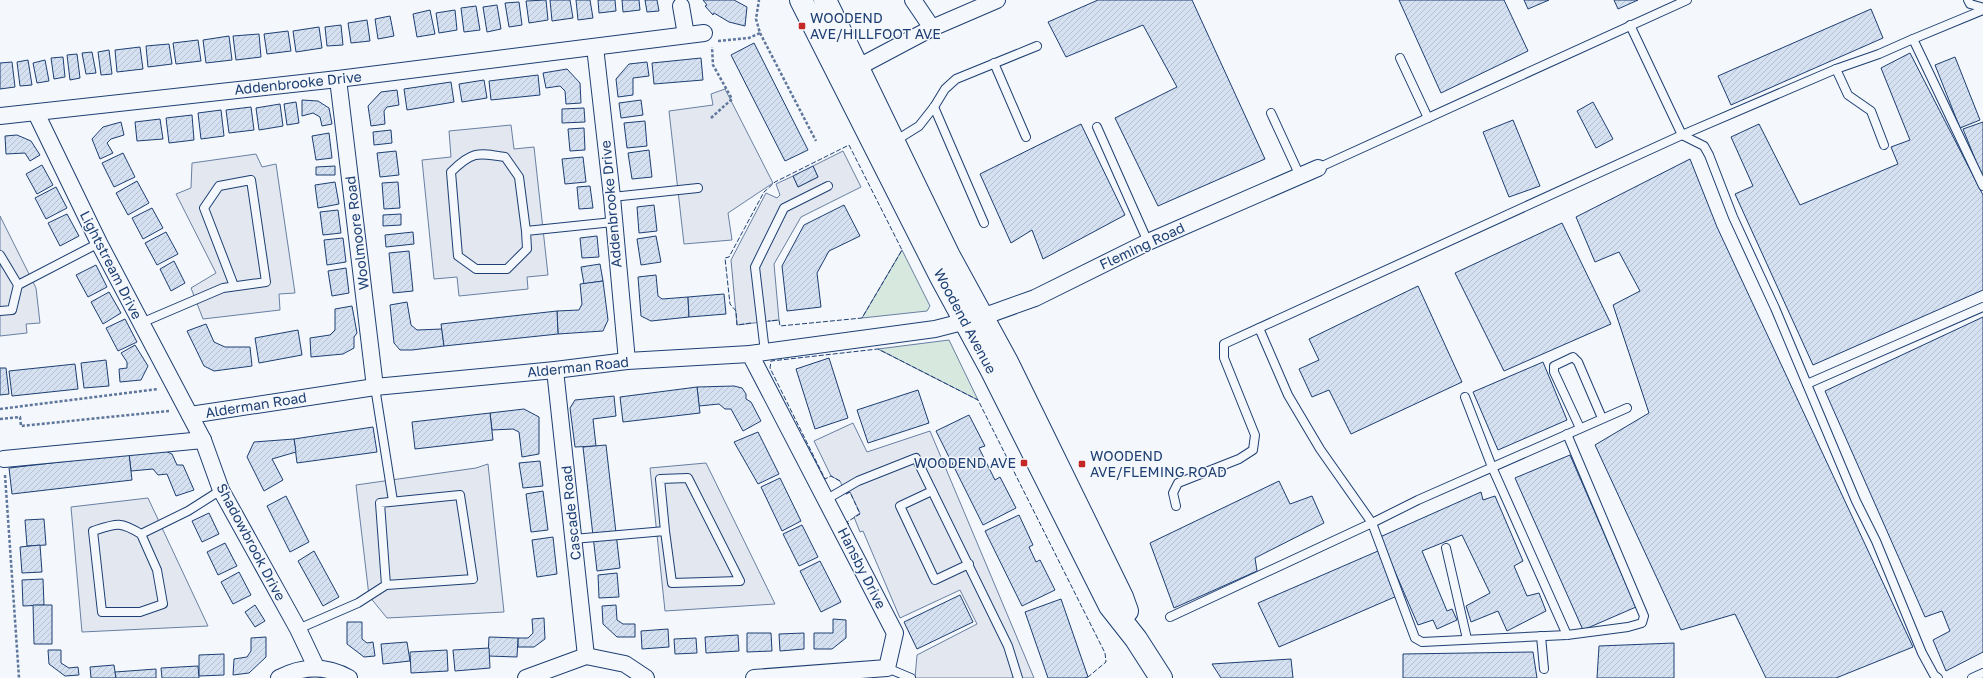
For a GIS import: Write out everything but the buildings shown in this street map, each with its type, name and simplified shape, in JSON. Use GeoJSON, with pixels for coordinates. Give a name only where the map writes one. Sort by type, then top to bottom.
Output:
{"type":"FeatureCollection","features":[{"type":"Feature","properties":{"kind":"street","name":"Woodend Avenue"},"geometry":{"type":"LineString","coordinates":[[801,0],[894,141],[949,256],[974,320]]}},
{"type":"Feature","properties":{"kind":"street","name":"Woodend Avenue"},"geometry":{"type":"LineString","coordinates":[[825,0],[849,72],[974,320],[1007,362],[1122,597],[1136,639],[1161,678]]}},
{"type":"Feature","properties":{"kind":"street"},"geometry":{"type":"LineString","coordinates":[[913,0],[932,28]]}},
{"type":"Feature","properties":{"kind":"street"},"geometry":{"type":"LineString","coordinates":[[849,72],[932,28],[997,0]]}},
{"type":"Feature","properties":{"kind":"street"},"geometry":{"type":"LineString","coordinates":[[680,3],[686,35]]}},
{"type":"Feature","properties":{"kind":"street","name":"Addenbrooke Drive"},"geometry":{"type":"LineString","coordinates":[[0,116],[338,79],[704,33]]}},
{"type":"Feature","properties":{"kind":"street","name":"Addenbrooke Drive"},"geometry":{"type":"LineString","coordinates":[[595,47],[612,197],[613,222],[627,361]]}},
{"type":"Feature","properties":{"kind":"street","name":"Woolmoore Road"},"geometry":{"type":"LineString","coordinates":[[338,79],[375,387]]}},
{"type":"Feature","properties":{"kind":"street","name":"Lightstream Drive"},"geometry":{"type":"LineString","coordinates":[[36,112],[99,242],[189,412]]}},
{"type":"Feature","properties":{"kind":"street","name":"Fleming Road"},"geometry":{"type":"LineString","coordinates":[[974,320],[1035,298],[1148,242],[1318,168]]}},
{"type":"Feature","properties":{"kind":"street","name":"Alderman Road"},"geometry":{"type":"LineString","coordinates":[[189,412],[375,387],[556,370],[627,361],[758,353],[935,329],[974,320]]}},
{"type":"Feature","properties":{"kind":"street","name":"Hansby Drive"},"geometry":{"type":"LineString","coordinates":[[758,353],[827,499],[895,632],[887,668]]}},
{"type":"Feature","properties":{"kind":"street","name":"Cascade Road"},"geometry":{"type":"LineString","coordinates":[[556,370],[586,656]]}},
{"type":"Feature","properties":{"kind":"street","name":"Shadowbrook Drive"},"geometry":{"type":"LineString","coordinates":[[189,412],[203,440],[222,490],[298,629],[316,667]]}},
{"type":"Feature","properties":{"kind":"street","name":"Alderman Road"},"geometry":{"type":"LineString","coordinates":[[4,459],[203,440]]}},
{"type":"Feature","properties":{"kind":"street"},"geometry":{"type":"LineString","coordinates":[[526,678],[586,656],[625,664],[646,678]]}},
{"type":"Feature","properties":{"kind":"street"},"geometry":{"type":"LineString","coordinates":[[278,678],[288,673],[316,667],[340,673],[349,678]]}},
{"type":"Feature","properties":{"kind":"street"},"geometry":{"type":"LineString","coordinates":[[754,678],[887,668]]}},
{"type":"Feature","properties":{"kind":"lane"},"geometry":{"type":"LineString","coordinates":[[1318,168],[1687,0]]}},
{"type":"Feature","properties":{"kind":"lane"},"geometry":{"type":"LineString","coordinates":[[1968,0],[1970,4],[1982,7]]}},
{"type":"Feature","properties":{"kind":"lane"},"geometry":{"type":"LineString","coordinates":[[1176,506],[1173,493],[1178,483],[1239,459],[1253,450],[1255,435],[1224,358],[1224,344],[1682,135],[1836,69],[1879,54],[1982,7]]}},
{"type":"Feature","properties":{"kind":"lane"},"geometry":{"type":"LineString","coordinates":[[1630,25],[1682,135],[1704,146],[1709,154],[1733,217],[1775,308],[1856,501],[1876,541],[1922,653],[1934,675],[1938,678]]}},
{"type":"Feature","properties":{"kind":"lane"},"geometry":{"type":"LineString","coordinates":[[1914,39],[1983,186]]}},
{"type":"Feature","properties":{"kind":"lane"},"geometry":{"type":"LineString","coordinates":[[894,141],[919,126],[934,107],[945,89],[956,79],[1037,46]]}},
{"type":"Feature","properties":{"kind":"lane"},"geometry":{"type":"LineString","coordinates":[[1400,58],[1428,118]]}},
{"type":"Feature","properties":{"kind":"lane"},"geometry":{"type":"LineString","coordinates":[[994,63],[1026,137]]}},
{"type":"Feature","properties":{"kind":"lane"},"geometry":{"type":"LineString","coordinates":[[1836,69],[1848,96],[1870,111],[1884,145]]}},
{"type":"Feature","properties":{"kind":"lane"},"geometry":{"type":"LineString","coordinates":[[934,107],[984,223]]}},
{"type":"Feature","properties":{"kind":"lane"},"geometry":{"type":"LineString","coordinates":[[1271,113],[1300,176]]}},
{"type":"Feature","properties":{"kind":"lane"},"geometry":{"type":"LineString","coordinates":[[1097,127],[1148,242]]}},
{"type":"Feature","properties":{"kind":"lane"},"geometry":{"type":"LineString","coordinates":[[487,154],[505,157],[519,177],[526,231],[527,249],[507,269],[476,270],[458,256],[451,172],[466,157],[487,154]]}},
{"type":"Feature","properties":{"kind":"lane"},"geometry":{"type":"LineString","coordinates":[[141,323],[223,288],[266,282],[251,180],[219,186],[204,208],[234,286]]}},
{"type":"Feature","properties":{"kind":"lane"},"geometry":{"type":"LineString","coordinates":[[758,353],[755,267],[784,208],[828,186]]}},
{"type":"Feature","properties":{"kind":"lane"},"geometry":{"type":"LineString","coordinates":[[612,197],[698,188]]}},
{"type":"Feature","properties":{"kind":"lane"},"geometry":{"type":"LineString","coordinates":[[526,231],[613,222]]}},
{"type":"Feature","properties":{"kind":"lane"},"geometry":{"type":"LineString","coordinates":[[18,285],[72,258],[99,242]]}},
{"type":"Feature","properties":{"kind":"lane"},"geometry":{"type":"LineString","coordinates":[[0,255],[18,285],[12,310],[0,311]]}},
{"type":"Feature","properties":{"kind":"lane"},"geometry":{"type":"LineString","coordinates":[[1807,384],[1983,306]]}},
{"type":"Feature","properties":{"kind":"lane"},"geometry":{"type":"LineString","coordinates":[[1259,328],[1288,395],[1320,449],[1372,522],[1415,638],[1422,642],[1567,635],[1628,627],[1642,623],[1644,616],[1567,434]]}},
{"type":"Feature","properties":{"kind":"lane"},"geometry":{"type":"LineString","coordinates":[[1580,428],[1554,372],[1554,366],[1573,357],[1578,362],[1602,418]]}},
{"type":"Feature","properties":{"kind":"lane"},"geometry":{"type":"LineString","coordinates":[[375,387],[393,501]]}},
{"type":"Feature","properties":{"kind":"lane"},"geometry":{"type":"LineString","coordinates":[[1465,397],[1492,467],[1567,635]]}},
{"type":"Feature","properties":{"kind":"lane"},"geometry":{"type":"LineString","coordinates":[[1170,617],[1492,467],[1627,408]]}},
{"type":"Feature","properties":{"kind":"lane"},"geometry":{"type":"LineString","coordinates":[[827,499],[858,480],[916,458],[1008,646],[1018,678]]}},
{"type":"Feature","properties":{"kind":"lane"},"geometry":{"type":"LineString","coordinates":[[688,478],[740,581],[672,583],[665,531],[660,479],[688,478]]}},
{"type":"Feature","properties":{"kind":"lane"},"geometry":{"type":"LineString","coordinates":[[142,534],[188,511],[222,490]]}},
{"type":"Feature","properties":{"kind":"lane"},"geometry":{"type":"LineString","coordinates":[[932,491],[900,506],[935,580],[969,564]]}},
{"type":"Feature","properties":{"kind":"lane"},"geometry":{"type":"LineString","coordinates":[[298,629],[358,603],[386,585],[473,579],[460,495],[380,503],[386,585]]}},
{"type":"Feature","properties":{"kind":"lane"},"geometry":{"type":"LineString","coordinates":[[126,524],[142,534],[156,570],[164,604],[140,612],[102,612],[94,531],[111,525],[126,524]]}},
{"type":"Feature","properties":{"kind":"lane"},"geometry":{"type":"LineString","coordinates":[[573,539],[665,531]]}},
{"type":"Feature","properties":{"kind":"lane"},"geometry":{"type":"LineString","coordinates":[[1446,548],[1467,639]]}},
{"type":"Feature","properties":{"kind":"lane"},"geometry":{"type":"LineString","coordinates":[[1541,636],[1544,669]]}},
{"type":"Feature","properties":{"kind":"lane"},"geometry":{"type":"LineString","coordinates":[[887,668],[911,678]]}},
{"type":"Feature","properties":{"kind":"lane"},"geometry":{"type":"LineString","coordinates":[[1972,678],[1983,674]]}},
{"type":"Feature","properties":{"kind":"path"},"geometry":{"type":"LineString","coordinates":[[759,0],[756,19],[760,33],[816,141]]}},
{"type":"Feature","properties":{"kind":"path"},"geometry":{"type":"LineString","coordinates":[[711,118],[732,99],[713,65],[712,42],[749,38],[760,33]]}},
{"type":"Feature","properties":{"kind":"path"},"geometry":{"type":"LineString","coordinates":[[0,408],[177,387]]}},
{"type":"Feature","properties":{"kind":"path"},"geometry":{"type":"LineString","coordinates":[[0,419],[20,416],[20,426],[189,412]]}},
{"type":"Feature","properties":{"kind":"path"},"geometry":{"type":"LineString","coordinates":[[4,459],[19,678]]}},
{"type":"Feature","properties":{"kind":"shaded area"},"geometry":{"type":"Polygon","coordinates":[[[725,89],[773,183],[728,213],[732,240],[684,244],[669,111],[713,105],[711,94],[725,89]]]}},
{"type":"Feature","properties":{"kind":"shaded area"},"geometry":{"type":"Polygon","coordinates":[[[511,125],[514,149],[534,147],[548,275],[527,277],[528,289],[459,296],[457,277],[434,279],[422,160],[451,157],[449,131],[511,125]]]}},
{"type":"Feature","properties":{"kind":"shaded area"},"geometry":{"type":"Polygon","coordinates":[[[843,151],[861,187],[801,217],[774,264],[779,320],[737,325],[731,260],[766,193],[777,198],[780,195],[776,184],[793,176],[798,187],[818,177],[813,166],[843,151]]]}},
{"type":"Feature","properties":{"kind":"shaded area"},"geometry":{"type":"Polygon","coordinates":[[[256,154],[262,167],[276,164],[295,293],[279,294],[280,310],[203,319],[191,288],[216,273],[176,194],[191,188],[192,163],[256,154]]]}},
{"type":"Feature","properties":{"kind":"shaded area"},"geometry":{"type":"Polygon","coordinates":[[[0,216],[36,288],[40,323],[26,324],[27,333],[0,336],[0,216]]]}},
{"type":"Feature","properties":{"kind":"shaded area"},"geometry":{"type":"Polygon","coordinates":[[[902,250],[930,306],[927,311],[862,318],[902,250]]]}},
{"type":"Feature","properties":{"kind":"shaded area"},"geometry":{"type":"Polygon","coordinates":[[[949,340],[978,400],[878,349],[949,340]]]}},
{"type":"Feature","properties":{"kind":"shaded area"},"geometry":{"type":"Polygon","coordinates":[[[853,423],[867,452],[930,431],[1034,678],[915,678],[917,655],[977,624],[960,590],[900,618],[863,531],[860,532],[854,517],[860,513],[850,492],[846,494],[840,481],[831,476],[814,441],[853,423]]]}},
{"type":"Feature","properties":{"kind":"shaded area"},"geometry":{"type":"Polygon","coordinates":[[[706,463],[775,604],[665,611],[650,468],[706,463]]]}},
{"type":"Feature","properties":{"kind":"shaded area"},"geometry":{"type":"Polygon","coordinates":[[[488,464],[504,612],[387,618],[369,596],[356,485],[476,468],[488,464]]]}},
{"type":"Feature","properties":{"kind":"shaded area"},"geometry":{"type":"Polygon","coordinates":[[[148,498],[208,626],[82,632],[71,507],[148,498]]]}},
{"type":"Feature","properties":{"kind":"fence"},"geometry":{"type":"LineString","coordinates":[[751,323],[737,325],[736,311],[730,304],[725,258],[729,257],[764,192],[775,182],[849,145],[902,250],[862,318],[780,326],[779,320],[768,321]]}},
{"type":"Feature","properties":{"kind":"fence"},"geometry":{"type":"LineString","coordinates":[[840,481],[831,476],[825,479],[770,368],[771,361],[878,349],[978,400],[1105,653],[1106,662],[1088,677]]}},
{"type":"Feature","properties":{"kind":"fence"},"geometry":{"type":"LineString","coordinates":[[846,494],[850,492],[860,514],[847,522],[849,524]]}},
{"type":"Feature","properties":{"kind":"place","name":"WOODEND AVE/HILLFOOT AVE"},"geometry":{"type":"Point","coordinates":[802,26]}},
{"type":"Feature","properties":{"kind":"place","name":"WOODEND AVE"},"geometry":{"type":"Point","coordinates":[1024,463]}},
{"type":"Feature","properties":{"kind":"place","name":"WOODEND AVE/FLEMING ROAD"},"geometry":{"type":"Point","coordinates":[1082,464]}}]}
